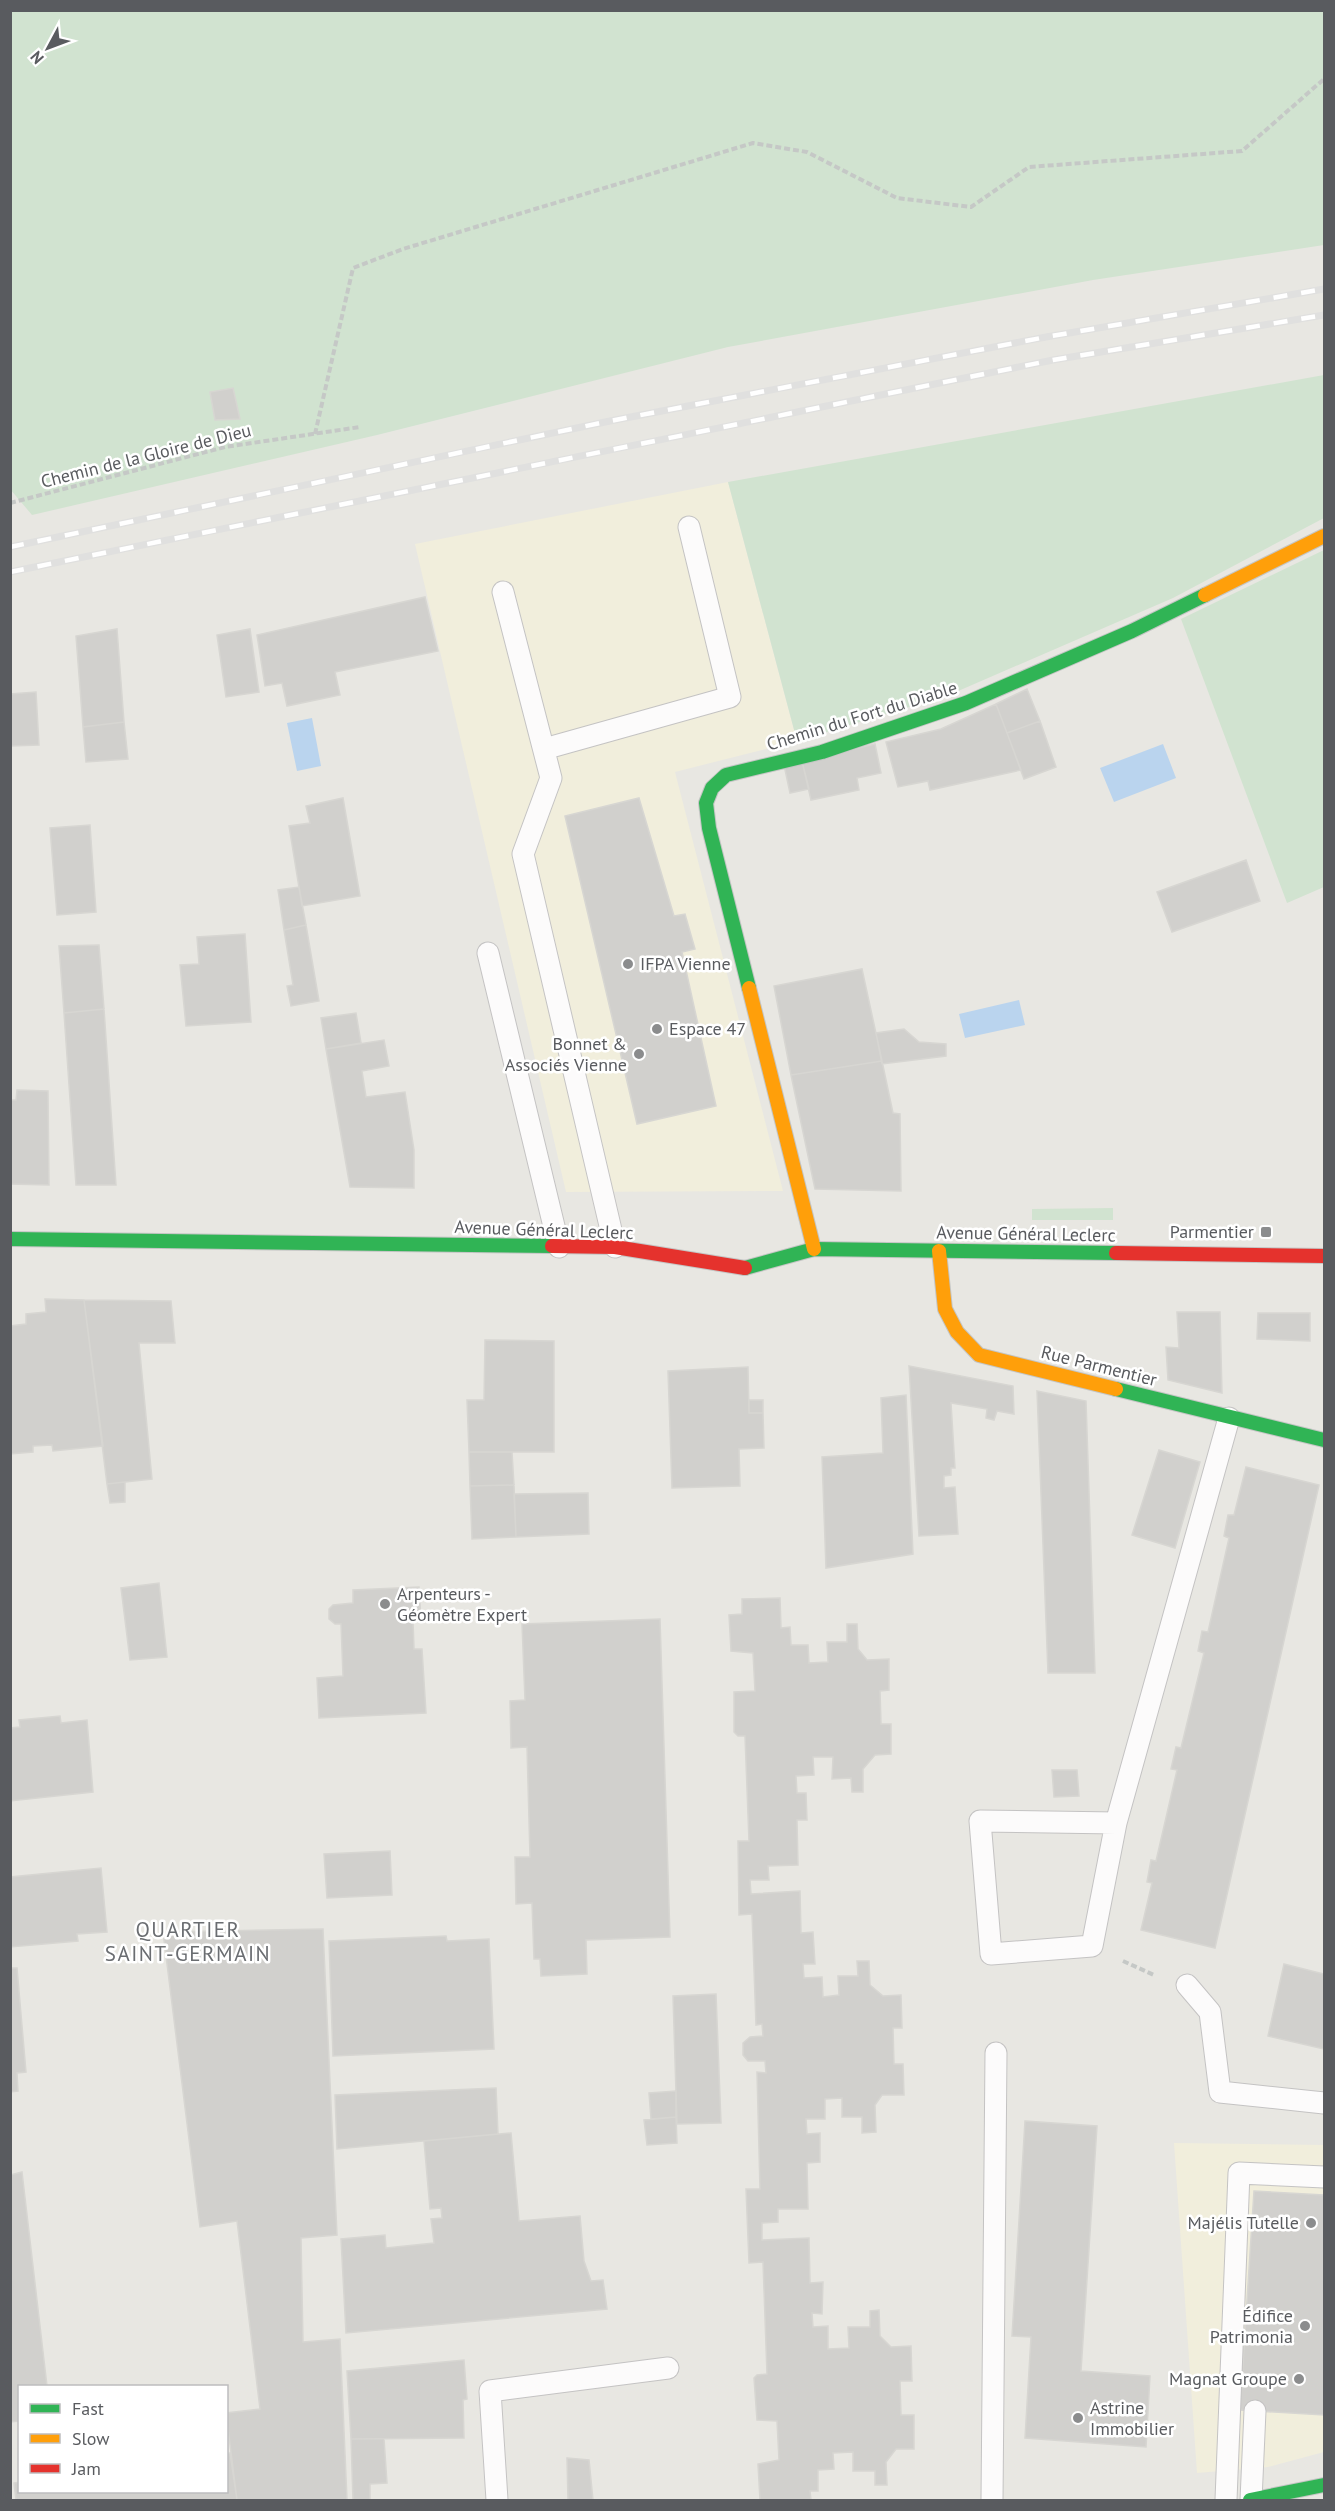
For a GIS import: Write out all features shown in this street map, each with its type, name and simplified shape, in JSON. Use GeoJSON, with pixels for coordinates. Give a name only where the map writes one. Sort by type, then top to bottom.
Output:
{"type":"FeatureCollection","features":[{"type":"Feature","properties":{"kind":"street","name":"Chemin du Fort du Diable"},"geometry":{"type":"LineString","coordinates":[[814,1250],[709,828],[706,803],[712,788],[726,775],[822,752],[966,703],[1132,631],[1324,536]]}},
{"type":"Feature","properties":{"kind":"street","name":"Avenue Général Leclerc"},"geometry":{"type":"LineString","coordinates":[[10,1239],[615,1247],[747,1268],[814,1250],[1324,1256]]}},
{"type":"Feature","properties":{"kind":"street","name":"Rue Parmentier"},"geometry":{"type":"LineString","coordinates":[[939,1251],[941,1300],[950,1324],[979,1355],[1324,1440]]}},
{"type":"Feature","properties":{"kind":"street"},"geometry":{"type":"LineString","coordinates":[[1250,2500],[1324,2485]]}},
{"type":"Feature","properties":{"kind":"lane"},"geometry":{"type":"LineString","coordinates":[[544,749],[730,697],[690,527]]}},
{"type":"Feature","properties":{"kind":"lane"},"geometry":{"type":"LineString","coordinates":[[503,592],[551,778],[524,854],[615,1247]]}},
{"type":"Feature","properties":{"kind":"lane"},"geometry":{"type":"LineString","coordinates":[[488,953],[559,1246]]}},
{"type":"Feature","properties":{"kind":"lane"},"geometry":{"type":"LineString","coordinates":[[1116,1823],[980,1821],[991,1954],[1092,1946],[1116,1823],[1229,1418]]}},
{"type":"Feature","properties":{"kind":"lane"},"geometry":{"type":"LineString","coordinates":[[1187,1985],[1210,2012],[1220,2092],[1324,2103]]}},
{"type":"Feature","properties":{"kind":"lane"},"geometry":{"type":"LineString","coordinates":[[992,2500],[996,2053]]}},
{"type":"Feature","properties":{"kind":"lane"},"geometry":{"type":"LineString","coordinates":[[1226,2500],[1239,2173],[1324,2177]]}},
{"type":"Feature","properties":{"kind":"lane"},"geometry":{"type":"LineString","coordinates":[[497,2500],[490,2391],[668,2368]]}},
{"type":"Feature","properties":{"kind":"lane"},"geometry":{"type":"LineString","coordinates":[[1250,2500],[1255,2411]]}},
{"type":"Feature","properties":{"kind":"path"},"geometry":{"type":"LineString","coordinates":[[315,434],[353,268],[403,249],[753,143],[807,152],[897,198],[970,207],[1029,167],[1242,151],[1324,79]]}},
{"type":"Feature","properties":{"kind":"path","name":"Chemin de la Gloire de Dieu"},"geometry":{"type":"LineString","coordinates":[[10,503],[225,447],[360,427]]}},
{"type":"Feature","properties":{"kind":"path"},"geometry":{"type":"LineString","coordinates":[[1092,1946],[1148,1973],[1187,1985]]}},
{"type":"Feature","properties":{"kind":"shaded area"},"geometry":{"type":"Polygon","coordinates":[[[728,482],[797,741],[675,772],[783,1191],[566,1192],[415,544],[728,482]]]}},
{"type":"Feature","properties":{"kind":"shaded area"},"geometry":{"type":"Polygon","coordinates":[[[1174,2143],[1324,2145],[1324,2452],[1268,2467],[1197,2473],[1174,2143]]]}},
{"type":"Feature","properties":{"kind":"green space"},"geometry":{"type":"Polygon","coordinates":[[[10,11],[1324,11],[1324,245],[1093,280],[728,347],[377,435],[32,515],[10,489],[10,11]]]}},
{"type":"Feature","properties":{"kind":"green space"},"geometry":{"type":"Polygon","coordinates":[[[1324,375],[1324,518],[1173,598],[949,695],[797,741],[728,482],[1324,375]]]}},
{"type":"Feature","properties":{"kind":"green space"},"geometry":{"type":"Polygon","coordinates":[[[1324,550],[1324,887],[1287,903],[1181,619],[1324,550]]]}},
{"type":"Feature","properties":{"kind":"green space"},"geometry":{"type":"Polygon","coordinates":[[[1113,1208],[1113,1220],[1032,1220],[1032,1209],[1113,1208]]]}},
{"type":"Feature","properties":{"kind":"water"},"geometry":{"type":"Polygon","coordinates":[[[312,718],[321,766],[297,771],[287,723],[312,718]]]}},
{"type":"Feature","properties":{"kind":"water"},"geometry":{"type":"Polygon","coordinates":[[[1163,744],[1176,778],[1114,802],[1100,768],[1163,744]]]}},
{"type":"Feature","properties":{"kind":"water"},"geometry":{"type":"Polygon","coordinates":[[[1019,1000],[1025,1025],[965,1038],[959,1014],[1019,1000]]]}},
{"type":"Feature","properties":{"kind":"building"},"geometry":{"type":"Polygon","coordinates":[[[233,388],[240,419],[215,420],[210,392],[233,388]]]}},
{"type":"Feature","properties":{"kind":"building"},"geometry":{"type":"Polygon","coordinates":[[[425,597],[438,651],[335,672],[340,695],[287,706],[282,683],[265,686],[257,635],[425,597]]]}},
{"type":"Feature","properties":{"kind":"building"},"geometry":{"type":"Polygon","coordinates":[[[117,629],[124,722],[83,727],[76,636],[117,629]]]}},
{"type":"Feature","properties":{"kind":"building"},"geometry":{"type":"Polygon","coordinates":[[[250,629],[259,692],[226,697],[217,635],[250,629]]]}},
{"type":"Feature","properties":{"kind":"building"},"geometry":{"type":"Polygon","coordinates":[[[1027,689],[1040,721],[1007,733],[996,704],[1027,689]]]}},
{"type":"Feature","properties":{"kind":"building"},"geometry":{"type":"Polygon","coordinates":[[[36,692],[39,745],[11,746],[10,694],[36,692]]]}},
{"type":"Feature","properties":{"kind":"building"},"geometry":{"type":"Polygon","coordinates":[[[996,704],[1021,770],[930,790],[928,781],[898,787],[886,742],[941,729],[996,704]]]}},
{"type":"Feature","properties":{"kind":"building"},"geometry":{"type":"Polygon","coordinates":[[[1040,721],[1056,767],[1024,779],[1007,733],[1040,721]]]}},
{"type":"Feature","properties":{"kind":"building"},"geometry":{"type":"Polygon","coordinates":[[[124,722],[128,759],[86,762],[83,727],[124,722]]]}},
{"type":"Feature","properties":{"kind":"building"},"geometry":{"type":"Polygon","coordinates":[[[875,744],[881,773],[857,778],[859,790],[811,800],[802,761],[875,744]]]}},
{"type":"Feature","properties":{"kind":"building"},"geometry":{"type":"Polygon","coordinates":[[[802,761],[809,789],[790,793],[784,765],[802,761]]]}},
{"type":"Feature","properties":{"kind":"building"},"geometry":{"type":"Polygon","coordinates":[[[343,798],[360,896],[302,906],[289,826],[310,823],[306,806],[343,798]]]}},
{"type":"Feature","properties":{"kind":"building","name":"Espace 47"},"geometry":{"type":"Polygon","coordinates":[[[639,798],[674,916],[685,914],[695,949],[682,952],[716,1106],[637,1124],[565,816],[639,798]]]}},
{"type":"Feature","properties":{"kind":"building"},"geometry":{"type":"Polygon","coordinates":[[[90,825],[96,912],[57,915],[50,828],[90,825]]]}},
{"type":"Feature","properties":{"kind":"building"},"geometry":{"type":"Polygon","coordinates":[[[1246,860],[1260,901],[1172,932],[1157,892],[1246,860]]]}},
{"type":"Feature","properties":{"kind":"building"},"geometry":{"type":"Polygon","coordinates":[[[299,887],[306,925],[284,930],[278,890],[299,887]]]}},
{"type":"Feature","properties":{"kind":"building"},"geometry":{"type":"Polygon","coordinates":[[[306,925],[319,1001],[291,1006],[287,986],[293,985],[284,930],[306,925]]]}},
{"type":"Feature","properties":{"kind":"building"},"geometry":{"type":"Polygon","coordinates":[[[245,934],[251,1022],[186,1026],[180,965],[199,964],[197,937],[245,934]]]}},
{"type":"Feature","properties":{"kind":"building"},"geometry":{"type":"Polygon","coordinates":[[[99,945],[104,1009],[64,1013],[59,946],[99,945]]]}},
{"type":"Feature","properties":{"kind":"building"},"geometry":{"type":"Polygon","coordinates":[[[862,969],[882,1061],[791,1075],[774,986],[862,969]]]}},
{"type":"Feature","properties":{"kind":"building"},"geometry":{"type":"Polygon","coordinates":[[[104,1009],[116,1185],[76,1185],[64,1013],[104,1009]]]}},
{"type":"Feature","properties":{"kind":"building"},"geometry":{"type":"Polygon","coordinates":[[[356,1013],[361,1043],[326,1049],[321,1018],[356,1013]]]}},
{"type":"Feature","properties":{"kind":"building"},"geometry":{"type":"Polygon","coordinates":[[[904,1029],[919,1042],[946,1044],[946,1056],[882,1064],[876,1033],[904,1029]]]}},
{"type":"Feature","properties":{"kind":"building"},"geometry":{"type":"Polygon","coordinates":[[[384,1040],[389,1066],[362,1071],[366,1097],[405,1092],[414,1150],[414,1188],[350,1187],[326,1049],[384,1040]]]}},
{"type":"Feature","properties":{"kind":"building"},"geometry":{"type":"Polygon","coordinates":[[[882,1061],[893,1113],[900,1114],[901,1191],[815,1189],[791,1075],[882,1061]]]}},
{"type":"Feature","properties":{"kind":"building"},"geometry":{"type":"Polygon","coordinates":[[[17,1090],[48,1091],[49,1185],[10,1184],[10,1100],[16,1100],[17,1090]]]}},
{"type":"Feature","properties":{"kind":"building"},"geometry":{"type":"Polygon","coordinates":[[[45,1299],[84,1300],[103,1446],[53,1451],[52,1445],[33,1446],[33,1452],[10,1454],[10,1326],[26,1324],[26,1314],[46,1312],[45,1299]]]}},
{"type":"Feature","properties":{"kind":"building"},"geometry":{"type":"Polygon","coordinates":[[[84,1300],[171,1301],[175,1343],[139,1343],[152,1479],[107,1484],[84,1300]]]}},
{"type":"Feature","properties":{"kind":"building"},"geometry":{"type":"Polygon","coordinates":[[[1177,1312],[1220,1312],[1222,1393],[1168,1380],[1166,1347],[1179,1348],[1177,1312]]]}},
{"type":"Feature","properties":{"kind":"building"},"geometry":{"type":"Polygon","coordinates":[[[1258,1313],[1310,1313],[1310,1341],[1257,1339],[1258,1313]]]}},
{"type":"Feature","properties":{"kind":"building"},"geometry":{"type":"Polygon","coordinates":[[[485,1340],[554,1341],[554,1452],[469,1452],[467,1400],[484,1400],[485,1340]]]}},
{"type":"Feature","properties":{"kind":"building"},"geometry":{"type":"Polygon","coordinates":[[[909,1366],[1013,1386],[1014,1414],[997,1411],[994,1420],[986,1418],[987,1409],[951,1403],[955,1468],[951,1468],[951,1475],[944,1476],[944,1488],[955,1487],[958,1534],[919,1536],[909,1366]]]}},
{"type":"Feature","properties":{"kind":"building"},"geometry":{"type":"Polygon","coordinates":[[[748,1367],[749,1413],[763,1413],[764,1448],[739,1449],[740,1486],[672,1488],[668,1371],[748,1367]]]}},
{"type":"Feature","properties":{"kind":"building"},"geometry":{"type":"Polygon","coordinates":[[[1037,1391],[1086,1401],[1095,1673],[1048,1673],[1037,1391]]]}},
{"type":"Feature","properties":{"kind":"building"},"geometry":{"type":"Polygon","coordinates":[[[906,1395],[913,1554],[826,1568],[822,1457],[883,1453],[881,1398],[906,1395]]]}},
{"type":"Feature","properties":{"kind":"building"},"geometry":{"type":"Polygon","coordinates":[[[749,1400],[763,1400],[763,1413],[749,1413],[749,1400]]]}},
{"type":"Feature","properties":{"kind":"building"},"geometry":{"type":"Polygon","coordinates":[[[1159,1450],[1200,1462],[1175,1548],[1132,1535],[1159,1450]]]}},
{"type":"Feature","properties":{"kind":"building"},"geometry":{"type":"Polygon","coordinates":[[[469,1452],[512,1452],[514,1485],[470,1486],[469,1452]]]}},
{"type":"Feature","properties":{"kind":"building"},"geometry":{"type":"Polygon","coordinates":[[[1246,1467],[1319,1485],[1215,1948],[1141,1930],[1152,1883],[1147,1882],[1151,1860],[1156,1861],[1177,1770],[1171,1769],[1176,1747],[1181,1748],[1204,1653],[1198,1651],[1202,1631],[1208,1632],[1229,1538],[1224,1536],[1228,1515],[1234,1515],[1246,1467]]]}},
{"type":"Feature","properties":{"kind":"building"},"geometry":{"type":"Polygon","coordinates":[[[125,1482],[125,1502],[110,1503],[107,1484],[125,1482]]]}},
{"type":"Feature","properties":{"kind":"building"},"geometry":{"type":"Polygon","coordinates":[[[514,1485],[516,1537],[472,1539],[470,1486],[514,1485]]]}},
{"type":"Feature","properties":{"kind":"building"},"geometry":{"type":"Polygon","coordinates":[[[588,1493],[589,1534],[516,1537],[514,1494],[588,1493]]]}},
{"type":"Feature","properties":{"kind":"building"},"geometry":{"type":"Polygon","coordinates":[[[159,1583],[167,1657],[130,1660],[121,1588],[159,1583]]]}},
{"type":"Feature","properties":{"kind":"building"},"geometry":{"type":"Polygon","coordinates":[[[419,1587],[421,1620],[413,1621],[414,1649],[422,1649],[426,1713],[319,1718],[317,1678],[343,1676],[341,1624],[335,1624],[329,1619],[329,1609],[333,1605],[353,1603],[353,1590],[419,1587]]]}},
{"type":"Feature","properties":{"kind":"building"},"geometry":{"type":"Polygon","coordinates":[[[780,1598],[781,1628],[790,1627],[791,1645],[808,1645],[809,1663],[828,1662],[827,1642],[847,1642],[847,1624],[857,1624],[858,1649],[867,1660],[889,1659],[889,1690],[880,1691],[881,1724],[891,1724],[891,1754],[875,1755],[863,1769],[863,1792],[852,1792],[851,1778],[832,1779],[833,1757],[813,1757],[814,1775],[796,1776],[797,1793],[806,1793],[807,1820],[797,1820],[798,1865],[768,1866],[769,1880],[750,1880],[751,1894],[800,1891],[801,1933],[813,1932],[815,1964],[803,1964],[804,1978],[822,1977],[823,1997],[839,1995],[838,1976],[858,1976],[857,1961],[869,1961],[870,1985],[883,1996],[901,1995],[902,2028],[893,2028],[894,2064],[903,2064],[904,2095],[882,2095],[875,2105],[876,2132],[862,2133],[862,2117],[842,2117],[842,2098],[825,2099],[825,2119],[806,2119],[807,2134],[820,2133],[820,2162],[807,2163],[808,2209],[778,2209],[778,2222],[762,2223],[762,2240],[809,2238],[810,2283],[823,2282],[822,2314],[812,2313],[813,2327],[828,2326],[828,2349],[849,2348],[848,2327],[870,2327],[870,2311],[879,2310],[880,2336],[891,2347],[911,2346],[912,2381],[900,2381],[901,2415],[914,2415],[914,2449],[896,2449],[886,2462],[887,2485],[875,2485],[875,2471],[853,2471],[853,2452],[833,2453],[834,2469],[818,2470],[818,2491],[810,2491],[811,2500],[760,2500],[758,2464],[779,2460],[777,2421],[757,2420],[754,2378],[757,2375],[767,2374],[763,2262],[749,2263],[746,2189],[760,2189],[757,2072],[766,2073],[765,2061],[748,2061],[743,2055],[743,2043],[750,2037],[763,2036],[762,2024],[756,2025],[752,1914],[739,1915],[738,1841],[749,1841],[745,1736],[738,1736],[734,1732],[734,1692],[755,1691],[753,1653],[731,1651],[729,1615],[742,1614],[742,1599],[780,1598]]]}},
{"type":"Feature","properties":{"kind":"building"},"geometry":{"type":"Polygon","coordinates":[[[660,1619],[670,1937],[586,1940],[587,1974],[541,1976],[540,1959],[534,1959],[532,1903],[516,1904],[515,1857],[530,1857],[527,1747],[511,1748],[510,1701],[525,1700],[522,1624],[660,1619]]]}},
{"type":"Feature","properties":{"kind":"building"},"geometry":{"type":"Polygon","coordinates":[[[60,1716],[61,1723],[87,1720],[93,1792],[10,1801],[10,1728],[20,1727],[19,1720],[60,1716]]]}},
{"type":"Feature","properties":{"kind":"building"},"geometry":{"type":"Polygon","coordinates":[[[1052,1770],[1077,1770],[1079,1796],[1054,1797],[1052,1770]]]}},
{"type":"Feature","properties":{"kind":"building"},"geometry":{"type":"Polygon","coordinates":[[[390,1851],[392,1895],[327,1898],[324,1854],[390,1851]]]}},
{"type":"Feature","properties":{"kind":"building"},"geometry":{"type":"Polygon","coordinates":[[[101,1868],[107,1932],[77,1934],[78,1941],[10,1947],[10,1877],[101,1868]]]}},
{"type":"Feature","properties":{"kind":"building"},"geometry":{"type":"Polygon","coordinates":[[[323,1929],[337,2235],[301,2238],[303,2342],[340,2339],[347,2500],[237,2500],[228,2413],[260,2409],[237,2221],[200,2227],[163,1932],[323,1929]]]}},
{"type":"Feature","properties":{"kind":"building"},"geometry":{"type":"Polygon","coordinates":[[[446,1936],[447,1941],[489,1939],[494,2049],[333,2056],[329,1941],[446,1936]]]}},
{"type":"Feature","properties":{"kind":"building"},"geometry":{"type":"Polygon","coordinates":[[[1284,1964],[1324,1974],[1324,2049],[1268,2036],[1284,1964]]]}},
{"type":"Feature","properties":{"kind":"building"},"geometry":{"type":"Polygon","coordinates":[[[10,1968],[17,1968],[26,2072],[17,2073],[18,2091],[10,2092],[10,1968]]]}},
{"type":"Feature","properties":{"kind":"building"},"geometry":{"type":"Polygon","coordinates":[[[716,1994],[721,2123],[677,2124],[673,1996],[716,1994]]]}},
{"type":"Feature","properties":{"kind":"building"},"geometry":{"type":"Polygon","coordinates":[[[496,2088],[498,2134],[337,2149],[335,2095],[496,2088]]]}},
{"type":"Feature","properties":{"kind":"building"},"geometry":{"type":"Polygon","coordinates":[[[676,2091],[676,2117],[651,2119],[649,2093],[676,2091]]]}},
{"type":"Feature","properties":{"kind":"building"},"geometry":{"type":"Polygon","coordinates":[[[676,2117],[677,2143],[647,2145],[644,2120],[676,2117]]]}},
{"type":"Feature","properties":{"kind":"building"},"geometry":{"type":"Polygon","coordinates":[[[1025,2121],[1097,2126],[1081,2371],[1150,2376],[1146,2447],[1025,2438],[1031,2337],[1012,2336],[1025,2121]]]}},
{"type":"Feature","properties":{"kind":"building"},"geometry":{"type":"Polygon","coordinates":[[[511,2133],[519,2221],[580,2216],[584,2261],[591,2281],[603,2280],[607,2309],[346,2333],[341,2239],[385,2235],[386,2248],[434,2243],[431,2219],[442,2218],[441,2208],[430,2209],[424,2141],[511,2133]]]}},
{"type":"Feature","properties":{"kind":"building"},"geometry":{"type":"Polygon","coordinates":[[[22,2172],[47,2385],[18,2385],[18,2421],[10,2422],[10,2175],[22,2172]]]}},
{"type":"Feature","properties":{"kind":"building"},"geometry":{"type":"Polygon","coordinates":[[[1254,2191],[1324,2195],[1324,2415],[1240,2410],[1254,2191]]]}},
{"type":"Feature","properties":{"kind":"building"},"geometry":{"type":"Polygon","coordinates":[[[464,2360],[467,2399],[463,2400],[464,2438],[351,2439],[347,2371],[464,2360]]]}},
{"type":"Feature","properties":{"kind":"building"},"geometry":{"type":"Polygon","coordinates":[[[351,2439],[384,2439],[387,2483],[370,2484],[370,2500],[353,2500],[351,2439]]]}},
{"type":"Feature","properties":{"kind":"building"},"geometry":{"type":"Polygon","coordinates":[[[230,2453],[237,2500],[16,2500],[14,2483],[18,2482],[18,2493],[228,2493],[228,2454],[230,2453]]]}},
{"type":"Feature","properties":{"kind":"building"},"geometry":{"type":"Polygon","coordinates":[[[567,2458],[589,2460],[593,2500],[568,2500],[567,2458]]]}},
{"type":"Feature","properties":{"kind":"railway"},"geometry":{"type":"LineString","coordinates":[[10,547],[610,421],[1046,337],[1324,289]]}},
{"type":"Feature","properties":{"kind":"railway"},"geometry":{"type":"LineString","coordinates":[[10,572],[1053,360],[1324,315]]}},
{"type":"Feature","properties":{"kind":"traffic: fast"},"geometry":{"type":"LineString","coordinates":[[749,988],[709,828],[706,803],[712,788],[726,775],[822,752],[966,703],[1132,631],[1205,595]]}},
{"type":"Feature","properties":{"kind":"traffic: fast"},"geometry":{"type":"LineString","coordinates":[[10,1239],[552,1246]]}},
{"type":"Feature","properties":{"kind":"traffic: fast"},"geometry":{"type":"LineString","coordinates":[[745,1268],[814,1249],[1116,1253]]}},
{"type":"Feature","properties":{"kind":"traffic: fast"},"geometry":{"type":"LineString","coordinates":[[1116,1389],[1324,1440]]}},
{"type":"Feature","properties":{"kind":"traffic: fast"},"geometry":{"type":"LineString","coordinates":[[1250,2500],[1324,2485]]}},
{"type":"Feature","properties":{"kind":"traffic: slow"},"geometry":{"type":"LineString","coordinates":[[1205,595],[1324,536]]}},
{"type":"Feature","properties":{"kind":"traffic: slow"},"geometry":{"type":"LineString","coordinates":[[749,988],[814,1249]]}},
{"type":"Feature","properties":{"kind":"traffic: slow"},"geometry":{"type":"LineString","coordinates":[[939,1251],[945,1309],[957,1332],[979,1355],[1116,1389]]}},
{"type":"Feature","properties":{"kind":"traffic: jam"},"geometry":{"type":"LineString","coordinates":[[552,1246],[615,1247],[745,1268]]}},
{"type":"Feature","properties":{"kind":"traffic: jam"},"geometry":{"type":"LineString","coordinates":[[1116,1253],[1324,1256]]}},
{"type":"Feature","properties":{"kind":"place","name":"IFPA Vienne"},"geometry":{"type":"Point","coordinates":[628,964]}},
{"type":"Feature","properties":{"kind":"place","name":"Espace 47"},"geometry":{"type":"Point","coordinates":[657,1029]}},
{"type":"Feature","properties":{"kind":"place","name":"Bonnet & Associés Vienne"},"geometry":{"type":"Point","coordinates":[639,1054]}},
{"type":"Feature","properties":{"kind":"place","name":"Parmentier"},"geometry":{"type":"Point","coordinates":[1266,1232]}},
{"type":"Feature","properties":{"kind":"place","name":"Arpenteurs - Géomètre Expert"},"geometry":{"type":"Point","coordinates":[385,1604]}},
{"type":"Feature","properties":{"kind":"place","name":"Majélis Tutelle"},"geometry":{"type":"Point","coordinates":[1311,2223]}},
{"type":"Feature","properties":{"kind":"place","name":"Édifice Patrimonia"},"geometry":{"type":"Point","coordinates":[1305,2326]}},
{"type":"Feature","properties":{"kind":"place","name":"Magnat Groupe"},"geometry":{"type":"Point","coordinates":[1299,2379]}},
{"type":"Feature","properties":{"kind":"place","name":"Astrine Immobilier"},"geometry":{"type":"Point","coordinates":[1078,2418]}},
{"type":"Feature","properties":{"kind":"district","name":"QUARTIER SAINT-GERMAIN"},"geometry":{"type":"Point","coordinates":[188,1942]}}]}
